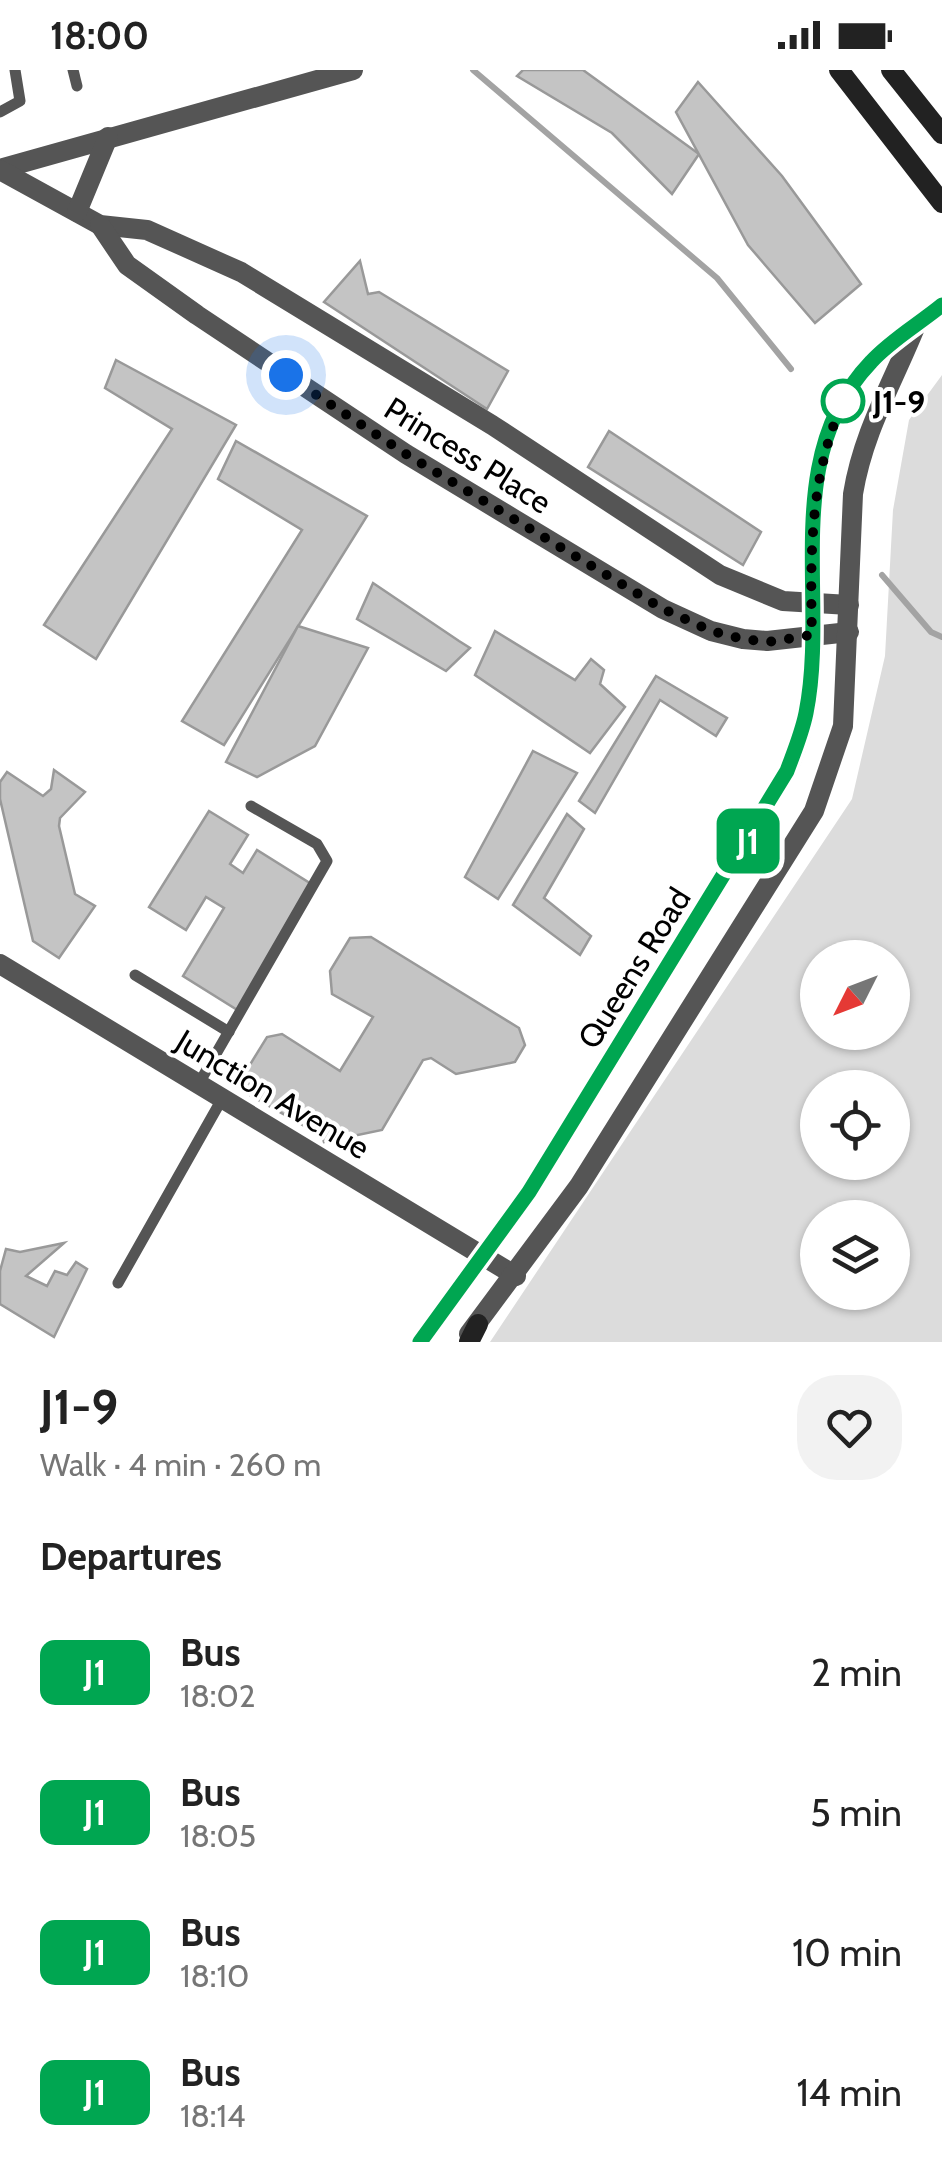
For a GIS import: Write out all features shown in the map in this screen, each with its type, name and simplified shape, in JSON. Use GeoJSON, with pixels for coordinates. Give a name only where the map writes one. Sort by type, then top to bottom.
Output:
{"type":"FeatureCollection","features":[{"type":"Feature","properties":{"kind":"main road"},"geometry":{"type":"LineString","coordinates":[[839,70],[942,202]]}},
{"type":"Feature","properties":{"kind":"main road"},"geometry":{"type":"LineString","coordinates":[[891,70],[942,134]]}},
{"type":"Feature","properties":{"kind":"street"},"geometry":{"type":"LineString","coordinates":[[0,169],[353,70]]}},
{"type":"Feature","properties":{"kind":"street"},"geometry":{"type":"LineString","coordinates":[[76,212],[108,137]]}},
{"type":"Feature","properties":{"kind":"street","name":"Princess Place"},"geometry":{"type":"LineString","coordinates":[[0,169],[100,225],[146,230],[241,272],[492,425],[720,576],[784,601],[849,605]]}},
{"type":"Feature","properties":{"kind":"street","name":"Princess Place"},"geometry":{"type":"LineString","coordinates":[[100,225],[127,266],[197,316],[406,454],[663,609],[711,631],[743,639],[768,642],[849,632]]}},
{"type":"Feature","properties":{"kind":"street","name":"Queens Road"},"geometry":{"type":"LineString","coordinates":[[420,1342],[484,1258],[665,976],[787,771],[806,711],[812,635],[814,498],[830,431],[845,397],[869,363],[942,305]]}},
{"type":"Feature","properties":{"kind":"street","name":"Queens Road"},"geometry":{"type":"LineString","coordinates":[[470,1336],[598,1156],[814,811],[844,726],[858,461],[867,428],[915,328]]}},
{"type":"Feature","properties":{"kind":"street","name":"Junction Avenue"},"geometry":{"type":"LineString","coordinates":[[0,964],[516,1276]]}},
{"type":"Feature","properties":{"kind":"lane"},"geometry":{"type":"LineString","coordinates":[[0,112],[20,102],[15,70]]}},
{"type":"Feature","properties":{"kind":"lane"},"geometry":{"type":"LineString","coordinates":[[72,70],[77,86]]}},
{"type":"Feature","properties":{"kind":"lane"},"geometry":{"type":"LineString","coordinates":[[198,1085],[328,860],[317,844],[251,806]]}},
{"type":"Feature","properties":{"kind":"lane"},"geometry":{"type":"LineString","coordinates":[[135,975],[229,1032]]}},
{"type":"Feature","properties":{"kind":"lane"},"geometry":{"type":"LineString","coordinates":[[118,1282],[222,1100]]}},
{"type":"Feature","properties":{"kind":"shaded area"},"geometry":{"type":"Polygon","coordinates":[[[942,375],[942,1342],[490,1342],[852,799],[885,656],[893,510],[909,420],[942,375]]]}},
{"type":"Feature","properties":{"kind":"building"},"geometry":{"type":"Polygon","coordinates":[[[523,70],[583,70],[699,154],[672,194],[612,133],[517,76],[523,70]]]}},
{"type":"Feature","properties":{"kind":"building"},"geometry":{"type":"Polygon","coordinates":[[[698,82],[782,176],[861,284],[815,323],[748,245],[676,112],[698,82]]]}},
{"type":"Feature","properties":{"kind":"building"},"geometry":{"type":"Polygon","coordinates":[[[360,261],[368,294],[379,292],[508,371],[487,409],[324,302],[360,261]]]}},
{"type":"Feature","properties":{"kind":"building"},"geometry":{"type":"Polygon","coordinates":[[[116,360],[236,425],[96,659],[44,625],[172,429],[105,388],[116,360]]]}},
{"type":"Feature","properties":{"kind":"building"},"geometry":{"type":"Polygon","coordinates":[[[609,431],[761,532],[743,565],[588,467],[609,431]]]}},
{"type":"Feature","properties":{"kind":"building"},"geometry":{"type":"Polygon","coordinates":[[[236,441],[367,516],[224,745],[182,721],[302,530],[218,479],[236,441]]]}},
{"type":"Feature","properties":{"kind":"building"},"geometry":{"type":"Polygon","coordinates":[[[373,583],[470,648],[446,671],[357,619],[373,583]]]}},
{"type":"Feature","properties":{"kind":"building"},"geometry":{"type":"Polygon","coordinates":[[[298,626],[368,648],[315,746],[257,777],[226,762],[298,626]]]}},
{"type":"Feature","properties":{"kind":"building"},"geometry":{"type":"Polygon","coordinates":[[[495,631],[575,680],[591,659],[604,670],[600,684],[625,707],[590,753],[475,675],[495,631]]]}},
{"type":"Feature","properties":{"kind":"building"},"geometry":{"type":"Polygon","coordinates":[[[656,676],[727,718],[716,736],[660,700],[595,813],[579,801],[656,676]]]}},
{"type":"Feature","properties":{"kind":"building"},"geometry":{"type":"Polygon","coordinates":[[[533,751],[577,773],[498,899],[465,877],[533,751]]]}},
{"type":"Feature","properties":{"kind":"building"},"geometry":{"type":"Polygon","coordinates":[[[54,770],[85,792],[60,818],[59,826],[75,894],[95,906],[59,958],[33,941],[0,799],[0,782],[7,772],[43,796],[51,789],[54,770]]]}},
{"type":"Feature","properties":{"kind":"building"},"geometry":{"type":"Polygon","coordinates":[[[209,811],[248,835],[230,864],[243,873],[257,850],[316,887],[239,1011],[183,976],[224,908],[206,897],[186,930],[149,907],[209,811]]]}},
{"type":"Feature","properties":{"kind":"building"},"geometry":{"type":"Polygon","coordinates":[[[567,814],[584,829],[544,898],[591,936],[580,955],[513,905],[567,814]]]}},
{"type":"Feature","properties":{"kind":"building"},"geometry":{"type":"Polygon","coordinates":[[[371,937],[519,1028],[525,1045],[515,1062],[456,1074],[431,1058],[423,1060],[382,1130],[324,1142],[322,1136],[246,1093],[243,1076],[267,1037],[282,1034],[340,1071],[373,1017],[332,994],[330,971],[350,938],[371,937]]]}},
{"type":"Feature","properties":{"kind":"building"},"geometry":{"type":"Polygon","coordinates":[[[64,1243],[26,1276],[47,1286],[55,1271],[67,1275],[76,1262],[87,1269],[54,1337],[0,1304],[0,1271],[6,1249],[20,1252],[64,1243]]]}},
{"type":"Feature","properties":{"kind":"waterway"},"geometry":{"type":"LineString","coordinates":[[473,70],[717,278],[791,369]]}},
{"type":"Feature","properties":{"kind":"waterway"},"geometry":{"type":"LineString","coordinates":[[882,575],[931,632],[942,637]]}},
{"type":"Feature","properties":{"kind":"bus line","name":"J1"},"geometry":{"type":"LineString","coordinates":[[420,1342],[529,1192],[740,854],[787,771],[806,711],[814,498],[830,431],[845,397],[869,363],[942,305]]}},
{"type":"Feature","properties":{"kind":"place","name":"J1-9"},"geometry":{"type":"Point","coordinates":[843,401]}},
{"type":"Feature","properties":{"kind":"route"},"geometry":{"type":"LineString","coordinates":[[286,375],[406,454],[663,609],[711,631],[768,642],[812,635],[814,498],[820,462],[845,397],[843,401]]}}]}
